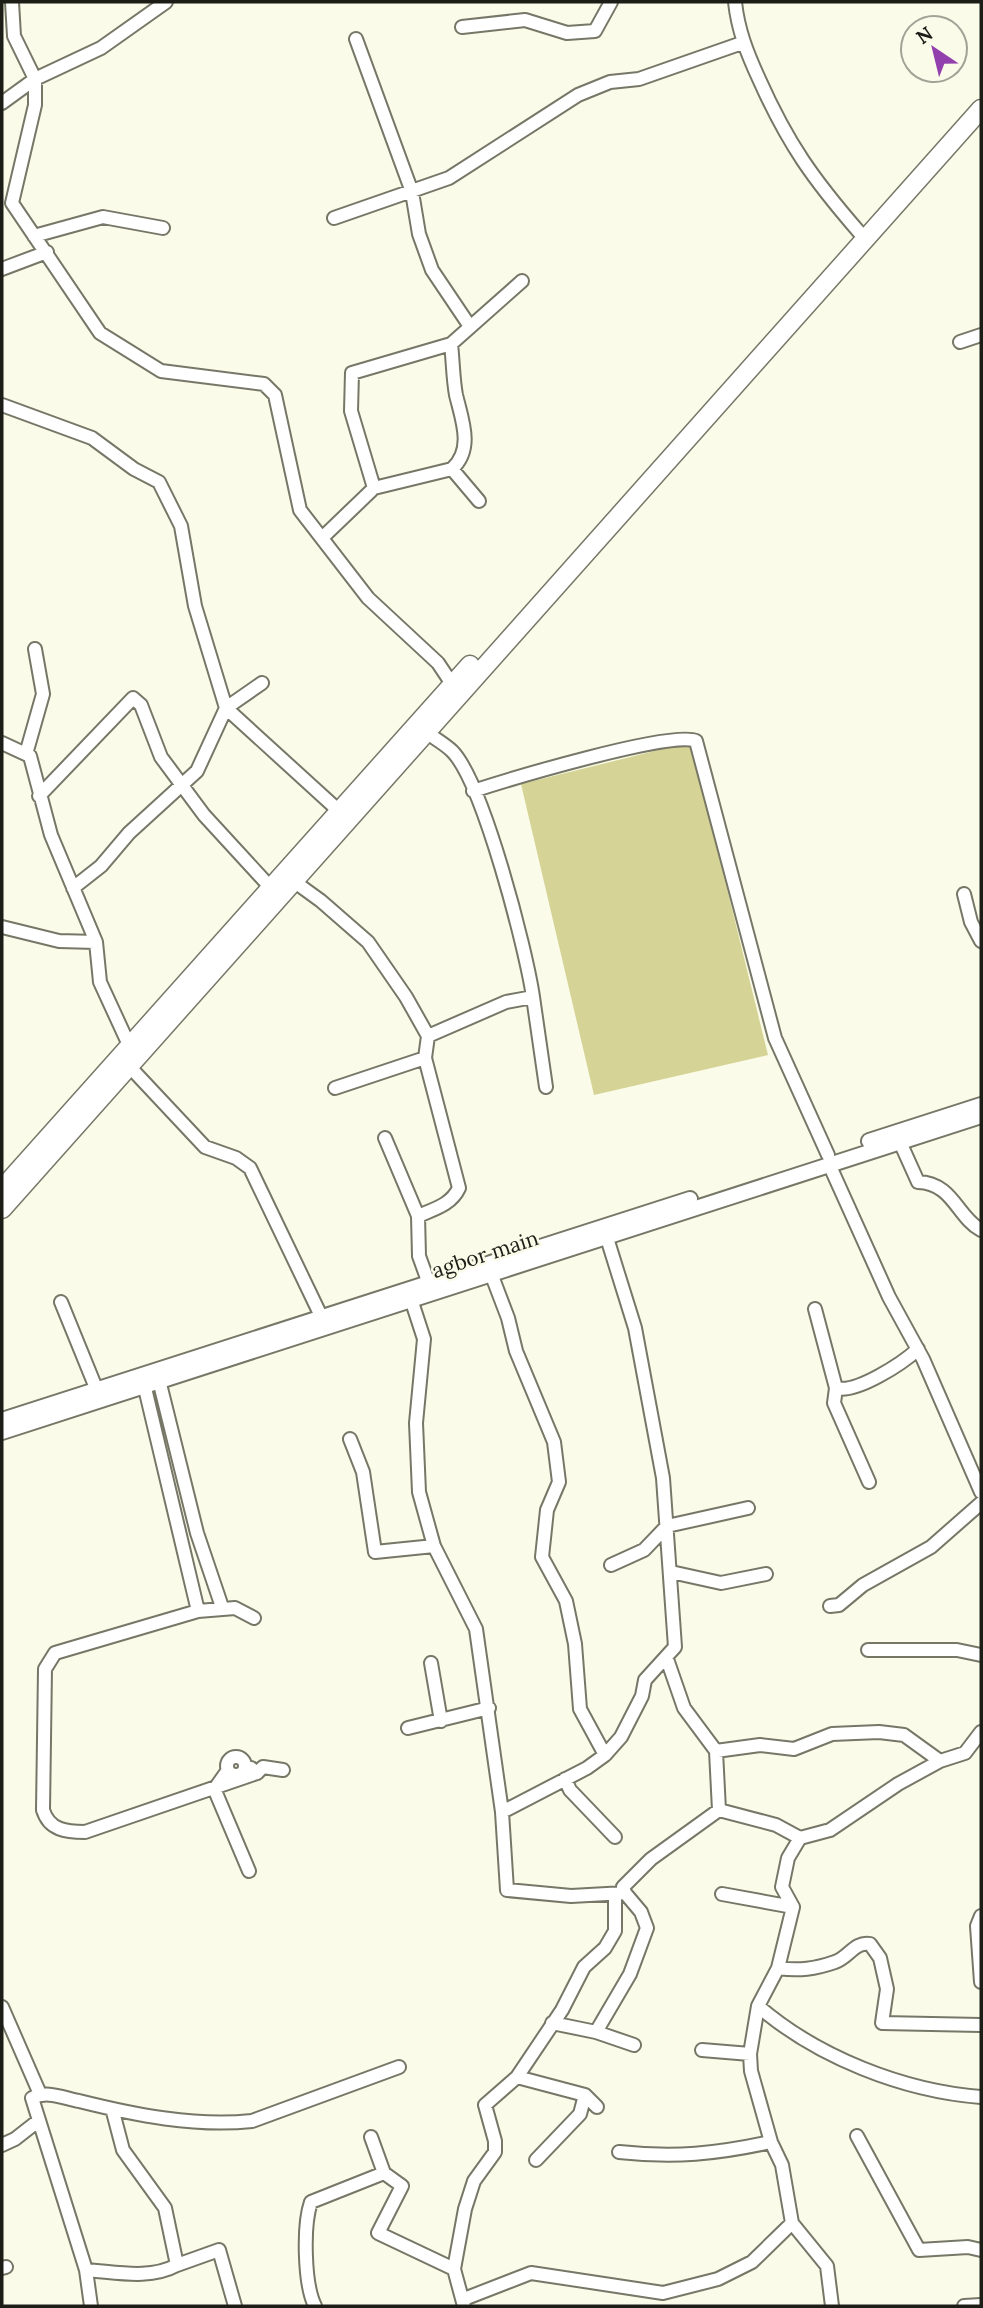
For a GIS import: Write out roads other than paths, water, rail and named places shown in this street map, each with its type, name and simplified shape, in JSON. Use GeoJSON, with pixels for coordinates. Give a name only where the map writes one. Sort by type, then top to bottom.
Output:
{"type":"FeatureCollection","features":[{"type":"Feature","properties":{"kind":"highway"},"geometry":{"type":"LineString","coordinates":[[2,1189],[271,888],[289,878],[340,811],[981,94]]}},
{"type":"Feature","properties":{"kind":"highway"},"geometry":{"type":"LineString","coordinates":[[2,1209],[129,1066],[289,878],[426,732],[981,109]]}},
{"type":"Feature","properties":{"kind":"main road","name":"agbor main"},"geometry":{"type":"LineString","coordinates":[[2,1432],[144,1384],[607,1238],[981,1105]]}},
{"type":"Feature","properties":{"kind":"main road","name":"agbor main"},"geometry":{"type":"LineString","coordinates":[[2,1420],[428,1281],[829,1159],[900,1142],[981,1116]]}},
{"type":"Feature","properties":{"kind":"street"},"geometry":{"type":"LineString","coordinates":[[12,2],[14,36],[35,79],[35,105],[12,203],[47,252],[81,309],[100,333],[161,371],[264,384],[275,395],[300,510],[368,598],[438,663],[453,684]]}},
{"type":"Feature","properties":{"kind":"street"},"geometry":{"type":"LineString","coordinates":[[2,103],[35,79],[101,48],[166,2]]}},
{"type":"Feature","properties":{"kind":"street"},"geometry":{"type":"LineString","coordinates":[[463,27],[524,20],[567,33],[595,31],[611,2]]}},
{"type":"Feature","properties":{"kind":"street"},"geometry":{"type":"LineString","coordinates":[[735,2],[742,43],[776,118],[800,161],[859,232]]}},
{"type":"Feature","properties":{"kind":"street"},"geometry":{"type":"LineString","coordinates":[[356,39],[412,192],[419,234],[432,270],[469,325]]}},
{"type":"Feature","properties":{"kind":"street"},"geometry":{"type":"LineString","coordinates":[[334,218],[449,178],[578,95],[610,82],[639,79],[742,43]]}},
{"type":"Feature","properties":{"kind":"street"},"geometry":{"type":"LineString","coordinates":[[34,236],[103,217],[163,228]]}},
{"type":"Feature","properties":{"kind":"street"},"geometry":{"type":"LineString","coordinates":[[2,269],[47,252]]}},
{"type":"Feature","properties":{"kind":"street"},"geometry":{"type":"LineString","coordinates":[[374,488],[351,411],[352,373],[451,344],[469,325],[522,281]]}},
{"type":"Feature","properties":{"kind":"street"},"geometry":{"type":"LineString","coordinates":[[960,342],[981,335]]}},
{"type":"Feature","properties":{"kind":"street"},"geometry":{"type":"LineString","coordinates":[[322,538],[374,488],[452,469],[459,463],[467,430],[456,394],[451,344]]}},
{"type":"Feature","properties":{"kind":"street"},"geometry":{"type":"LineString","coordinates":[[2,405],[92,438],[134,469],[159,482],[181,526],[195,606],[226,708],[340,811]]}},
{"type":"Feature","properties":{"kind":"street"},"geometry":{"type":"LineString","coordinates":[[452,469],[479,501]]}},
{"type":"Feature","properties":{"kind":"street"},"geometry":{"type":"LineString","coordinates":[[26,754],[43,694],[35,649]]}},
{"type":"Feature","properties":{"kind":"street"},"geometry":{"type":"LineString","coordinates":[[73,888],[101,866],[129,834],[197,771],[226,708],[262,682]]}},
{"type":"Feature","properties":{"kind":"street"},"geometry":{"type":"LineString","coordinates":[[39,796],[133,698],[141,705],[161,757],[204,816],[271,888]]}},
{"type":"Feature","properties":{"kind":"street"},"geometry":{"type":"LineString","coordinates":[[426,732],[453,751],[474,791],[516,918],[533,997],[546,1087]]}},
{"type":"Feature","properties":{"kind":"street"},"geometry":{"type":"LineString","coordinates":[[474,791],[542,769],[608,753],[669,741],[696,741],[775,1038],[884,1286],[918,1349],[981,1492]]}},
{"type":"Feature","properties":{"kind":"street"},"geometry":{"type":"LineString","coordinates":[[2,743],[30,756],[39,796],[96,942],[100,982],[129,1045]]}},
{"type":"Feature","properties":{"kind":"street"},"geometry":{"type":"LineString","coordinates":[[289,878],[321,901],[368,943],[406,997],[428,1036],[425,1058],[459,1188],[454,1198],[418,1216]]}},
{"type":"Feature","properties":{"kind":"street"},"geometry":{"type":"LineString","coordinates":[[964,894],[971,922],[981,941]]}},
{"type":"Feature","properties":{"kind":"street"},"geometry":{"type":"LineString","coordinates":[[2,927],[58,941],[96,942]]}},
{"type":"Feature","properties":{"kind":"street"},"geometry":{"type":"LineString","coordinates":[[428,1036],[506,1002],[533,997]]}},
{"type":"Feature","properties":{"kind":"street"},"geometry":{"type":"LineString","coordinates":[[335,1088],[425,1058]]}},
{"type":"Feature","properties":{"kind":"street"},"geometry":{"type":"LineString","coordinates":[[129,1066],[205,1147],[236,1158],[250,1168],[321,1316]]}},
{"type":"Feature","properties":{"kind":"street"},"geometry":{"type":"LineString","coordinates":[[385,1138],[418,1216],[419,1256],[428,1281]]}},
{"type":"Feature","properties":{"kind":"street"},"geometry":{"type":"LineString","coordinates":[[900,1142],[918,1182],[925,1182],[951,1196],[966,1220],[981,1230]]}},
{"type":"Feature","properties":{"kind":"street"},"geometry":{"type":"LineString","coordinates":[[502,1812],[605,1755],[621,1737],[642,1696],[645,1680],[667,1659],[675,1647],[663,1478],[635,1328],[607,1238]]}},
{"type":"Feature","properties":{"kind":"street"},"geometry":{"type":"LineString","coordinates":[[492,1276],[508,1318],[516,1351],[554,1442],[559,1482],[547,1510],[542,1558],[566,1601],[575,1644],[580,1709],[605,1755]]}},
{"type":"Feature","properties":{"kind":"street"},"geometry":{"type":"LineString","coordinates":[[411,1299],[424,1339],[416,1423],[419,1492],[434,1546],[476,1629],[502,1812],[507,1890],[620,1894],[641,1912],[647,1927],[630,1973],[596,2032]]}},
{"type":"Feature","properties":{"kind":"street"},"geometry":{"type":"LineString","coordinates":[[61,1302],[96,1388]]}},
{"type":"Feature","properties":{"kind":"street"},"geometry":{"type":"LineString","coordinates":[[815,1309],[836,1388],[834,1403],[869,1482]]}},
{"type":"Feature","properties":{"kind":"street"},"geometry":{"type":"LineString","coordinates":[[836,1388],[852,1389],[902,1363],[918,1349]]}},
{"type":"Feature","properties":{"kind":"street"},"geometry":{"type":"LineString","coordinates":[[159,1380],[173,1446],[222,1607]]}},
{"type":"Feature","properties":{"kind":"street"},"geometry":{"type":"LineString","coordinates":[[144,1384],[198,1611]]}},
{"type":"Feature","properties":{"kind":"street"},"geometry":{"type":"LineString","coordinates":[[350,1439],[363,1472],[375,1552],[434,1546]]}},
{"type":"Feature","properties":{"kind":"street"},"geometry":{"type":"LineString","coordinates":[[830,1606],[839,1605],[863,1585],[931,1547],[981,1503]]}},
{"type":"Feature","properties":{"kind":"street"},"geometry":{"type":"LineString","coordinates":[[611,1566],[643,1550],[667,1526],[748,1508]]}},
{"type":"Feature","properties":{"kind":"street"},"geometry":{"type":"LineString","coordinates":[[671,1573],[721,1583],[766,1574]]}},
{"type":"Feature","properties":{"kind":"street"},"geometry":{"type":"LineString","coordinates":[[254,1618],[235,1608],[222,1607],[198,1611],[60,1650],[47,1662],[45,1669],[43,1810],[50,1824],[57,1829],[85,1832],[257,1773],[264,1768],[283,1770]]}},
{"type":"Feature","properties":{"kind":"street"},"geometry":{"type":"LineString","coordinates":[[867,1650],[957,1650],[981,1655]]}},
{"type":"Feature","properties":{"kind":"street"},"geometry":{"type":"LineString","coordinates":[[667,1659],[684,1708],[716,1751],[719,1810]]}},
{"type":"Feature","properties":{"kind":"street"},"geometry":{"type":"LineString","coordinates":[[431,1663],[441,1721]]}},
{"type":"Feature","properties":{"kind":"street"},"geometry":{"type":"LineString","coordinates":[[408,1728],[489,1708]]}},
{"type":"Feature","properties":{"kind":"street"},"geometry":{"type":"LineString","coordinates":[[716,1751],[760,1745],[794,1749],[832,1734],[879,1732],[904,1735],[940,1761]]}},
{"type":"Feature","properties":{"kind":"street"},"geometry":{"type":"LineString","coordinates":[[832,2306],[827,2266],[792,2223],[782,2165],[771,2142],[751,2071],[750,2054],[758,2006],[778,1968],[793,1907],[782,1887],[788,1858],[800,1838],[830,1829],[898,1784],[940,1761],[965,1753],[981,1732]]}},
{"type":"Feature","properties":{"kind":"street"},"geometry":{"type":"LineString","coordinates":[[216,1787],[228,1770],[239,1775],[245,1765],[257,1773]]}},
{"type":"Feature","properties":{"kind":"street"},"geometry":{"type":"LineString","coordinates":[[565,1779],[570,1790],[615,1837]]}},
{"type":"Feature","properties":{"kind":"street"},"geometry":{"type":"LineString","coordinates":[[216,1787],[249,1871]]}},
{"type":"Feature","properties":{"kind":"street"},"geometry":{"type":"LineString","coordinates":[[719,1810],[776,1825],[800,1838]]}},
{"type":"Feature","properties":{"kind":"street"},"geometry":{"type":"LineString","coordinates":[[719,1810],[650,1859],[624,1887],[620,1894],[615,1930],[605,1948],[584,1968],[517,2077],[485,2105],[495,2141],[495,2152],[474,2181],[465,2209],[454,2269],[464,2303],[531,2273],[663,2293],[718,2279],[752,2262],[792,2223]]}},
{"type":"Feature","properties":{"kind":"street"},"geometry":{"type":"LineString","coordinates":[[722,1894],[793,1907]]}},
{"type":"Feature","properties":{"kind":"street"},"geometry":{"type":"LineString","coordinates":[[981,1916],[977,1926],[981,1982]]}},
{"type":"Feature","properties":{"kind":"street"},"geometry":{"type":"LineString","coordinates":[[778,1968],[802,1971],[839,1961],[859,1945],[870,1944],[880,1958],[887,1989],[881,2024],[981,2025]]}},
{"type":"Feature","properties":{"kind":"street"},"geometry":{"type":"LineString","coordinates":[[758,2006],[779,2024],[858,2066],[943,2092],[981,2097]]}},
{"type":"Feature","properties":{"kind":"street"},"geometry":{"type":"LineString","coordinates":[[2,2007],[40,2094]]}},
{"type":"Feature","properties":{"kind":"street"},"geometry":{"type":"LineString","coordinates":[[552,2023],[596,2032],[634,2045]]}},
{"type":"Feature","properties":{"kind":"street"},"geometry":{"type":"LineString","coordinates":[[702,2050],[750,2054]]}},
{"type":"Feature","properties":{"kind":"street"},"geometry":{"type":"LineString","coordinates":[[91,2306],[86,2270],[46,2135],[38,2121],[32,2098],[40,2094],[113,2112],[206,2122],[252,2121],[399,2067]]}},
{"type":"Feature","properties":{"kind":"street"},"geometry":{"type":"LineString","coordinates":[[517,2077],[585,2095],[597,2108]]}},
{"type":"Feature","properties":{"kind":"street"},"geometry":{"type":"LineString","coordinates":[[536,2160],[580,2114],[585,2095]]}},
{"type":"Feature","properties":{"kind":"street"},"geometry":{"type":"LineString","coordinates":[[113,2112],[123,2150],[165,2208],[177,2265]]}},
{"type":"Feature","properties":{"kind":"street"},"geometry":{"type":"LineString","coordinates":[[2,2145],[15,2139],[38,2121]]}},
{"type":"Feature","properties":{"kind":"street"},"geometry":{"type":"LineString","coordinates":[[857,2136],[919,2250],[968,2247],[981,2250]]}},
{"type":"Feature","properties":{"kind":"street"},"geometry":{"type":"LineString","coordinates":[[371,2137],[384,2173],[402,2186],[378,2232],[454,2269]]}},
{"type":"Feature","properties":{"kind":"street"},"geometry":{"type":"LineString","coordinates":[[619,2152],[663,2157],[699,2156],[771,2142]]}},
{"type":"Feature","properties":{"kind":"street"},"geometry":{"type":"LineString","coordinates":[[315,2306],[306,2273],[307,2213],[311,2202],[384,2173]]}},
{"type":"Feature","properties":{"kind":"street"},"geometry":{"type":"LineString","coordinates":[[86,2270],[130,2274],[164,2272],[219,2250],[235,2306]]}},
{"type":"Feature","properties":{"kind":"street"},"geometry":{"type":"LineString","coordinates":[[964,2306],[981,2305]]}}]}
